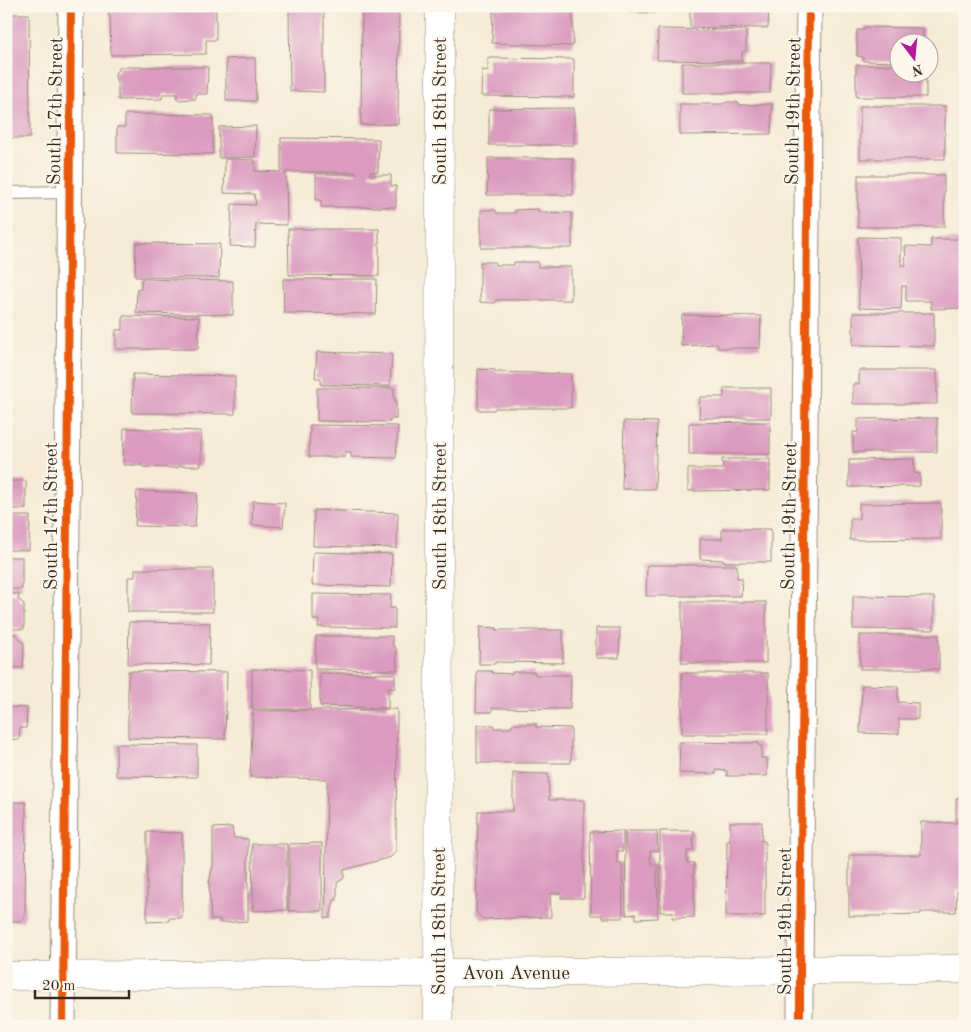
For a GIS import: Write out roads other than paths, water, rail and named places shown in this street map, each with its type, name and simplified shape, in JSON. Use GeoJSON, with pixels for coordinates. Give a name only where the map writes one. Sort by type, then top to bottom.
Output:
{"type":"FeatureCollection","features":[{"type":"Feature","properties":{"kind":"street","name":"South 17th Street"},"geometry":{"type":"LineString","coordinates":[[63,1026],[71,6]]}},
{"type":"Feature","properties":{"kind":"street","name":"South 18th Street"},"geometry":{"type":"LineString","coordinates":[[438,1026],[440,6]]}},
{"type":"Feature","properties":{"kind":"street","name":"South 19th Street"},"geometry":{"type":"LineString","coordinates":[[800,1026],[809,6]]}},
{"type":"Feature","properties":{"kind":"street","name":"Avon Avenue"},"geometry":{"type":"LineString","coordinates":[[6,976],[965,969]]}},
{"type":"Feature","properties":{"kind":"lane"},"geometry":{"type":"LineString","coordinates":[[6,193],[69,192]]}}]}
